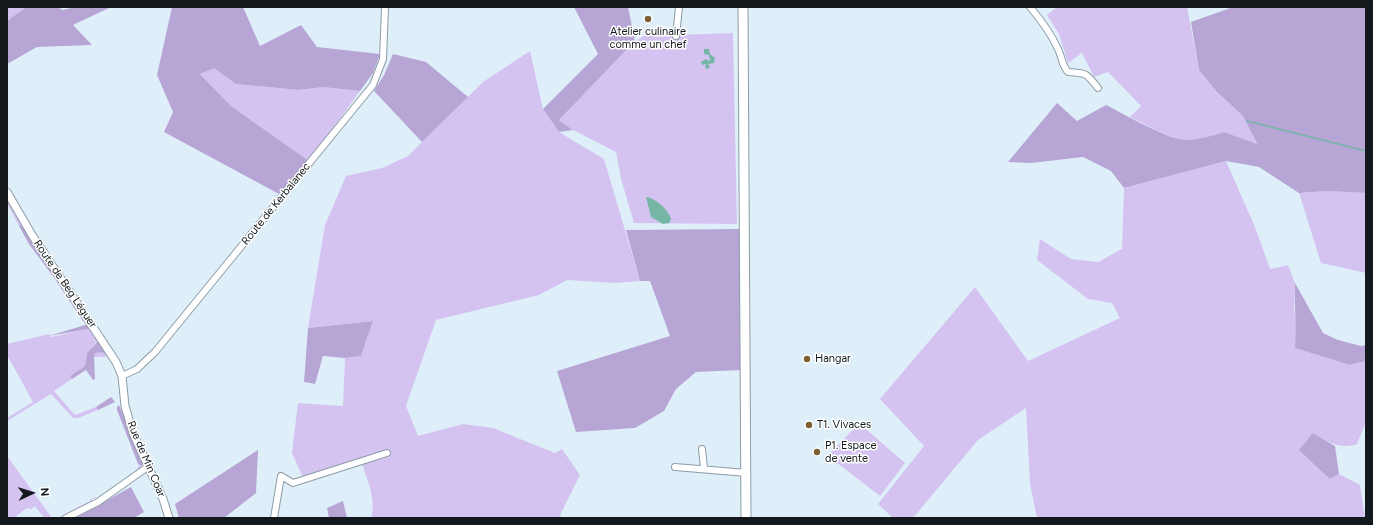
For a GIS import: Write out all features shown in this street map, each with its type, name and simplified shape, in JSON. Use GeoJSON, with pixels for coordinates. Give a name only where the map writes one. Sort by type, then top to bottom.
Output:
{"type":"FeatureCollection","features":[{"type":"Feature","properties":{"kind":"main road"},"geometry":{"type":"LineString","coordinates":[[743,7],[747,448],[746,518]]}},
{"type":"Feature","properties":{"kind":"street","name":"Route de Kerbalanec"},"geometry":{"type":"LineString","coordinates":[[122,376],[137,369],[155,352],[373,84],[384,59],[385,7]]}},
{"type":"Feature","properties":{"kind":"street"},"geometry":{"type":"LineString","coordinates":[[676,36],[679,7]]}},
{"type":"Feature","properties":{"kind":"street"},"geometry":{"type":"LineString","coordinates":[[1030,7],[1048,30],[1059,51],[1065,69],[1068,72],[1076,71],[1084,73],[1098,88]]}},
{"type":"Feature","properties":{"kind":"street","name":"Route de Beg Léguer"},"geometry":{"type":"LineString","coordinates":[[7,192],[32,235],[109,349],[122,376]]}},
{"type":"Feature","properties":{"kind":"street","name":"Rue de Min Coar"},"geometry":{"type":"LineString","coordinates":[[122,376],[125,406],[129,422],[149,466],[169,518]]}},
{"type":"Feature","properties":{"kind":"street"},"geometry":{"type":"LineString","coordinates":[[702,449],[704,468]]}},
{"type":"Feature","properties":{"kind":"street"},"geometry":{"type":"LineString","coordinates":[[274,518],[282,476],[293,483],[387,453]]}},
{"type":"Feature","properties":{"kind":"street"},"geometry":{"type":"LineString","coordinates":[[66,518],[98,502],[149,466]]}},
{"type":"Feature","properties":{"kind":"street"},"geometry":{"type":"LineString","coordinates":[[675,467],[704,468],[747,473]]}},
{"type":"Feature","properties":{"kind":"shaded area"},"geometry":{"type":"Polygon","coordinates":[[[7,7],[26,7],[7,21],[7,7]]]}},
{"type":"Feature","properties":{"kind":"shaded area"},"geometry":{"type":"Polygon","coordinates":[[[26,7],[57,7],[63,10],[75,7],[111,7],[73,25],[92,45],[37,47],[7,64],[7,21],[26,7]]]}},
{"type":"Feature","properties":{"kind":"shaded area"},"geometry":{"type":"Polygon","coordinates":[[[172,7],[243,7],[260,46],[301,25],[317,47],[380,54],[373,73],[360,91],[323,87],[299,90],[236,84],[214,68],[200,74],[231,106],[309,161],[279,194],[164,132],[173,112],[157,75],[172,7]]]}},
{"type":"Feature","properties":{"kind":"shaded area"},"geometry":{"type":"Polygon","coordinates":[[[574,7],[628,7],[635,41],[559,120],[573,130],[559,132],[543,109],[598,54],[574,7]]]}},
{"type":"Feature","properties":{"kind":"shaded area"},"geometry":{"type":"Polygon","coordinates":[[[1057,7],[1187,7],[1199,70],[1217,92],[1243,116],[1257,145],[1224,132],[1195,140],[1178,139],[1164,134],[1130,117],[1141,106],[1108,72],[1094,77],[1082,53],[1068,63],[1059,34],[1047,15],[1057,7]]]}},
{"type":"Feature","properties":{"kind":"shaded area"},"geometry":{"type":"Polygon","coordinates":[[[1233,7],[1366,7],[1366,193],[1327,191],[1299,193],[1259,167],[1226,161],[1124,188],[1111,171],[1083,157],[1031,163],[1008,162],[1057,103],[1077,121],[1106,105],[1134,120],[1177,139],[1195,139],[1224,132],[1257,144],[1243,116],[1217,92],[1199,70],[1191,22],[1233,7]]]}},
{"type":"Feature","properties":{"kind":"shaded area"},"geometry":{"type":"Polygon","coordinates":[[[733,33],[737,224],[634,223],[621,179],[616,152],[573,130],[559,120],[635,41],[644,36],[733,33]]]}},
{"type":"Feature","properties":{"kind":"shaded area"},"geometry":{"type":"Polygon","coordinates":[[[704,49],[709,49],[710,54],[715,58],[714,63],[708,64],[710,67],[708,69],[705,68],[706,64],[702,65],[701,62],[706,59],[709,61],[710,60],[709,55],[704,54],[704,49]]]}},
{"type":"Feature","properties":{"kind":"shaded area"},"geometry":{"type":"Polygon","coordinates":[[[530,51],[543,109],[559,132],[604,159],[640,281],[615,283],[567,280],[539,295],[436,320],[406,406],[418,436],[463,424],[493,428],[555,453],[562,449],[580,475],[561,513],[560,518],[371,518],[373,511],[372,497],[362,463],[304,480],[292,453],[298,403],[343,406],[345,358],[361,356],[373,321],[308,328],[325,225],[346,176],[382,168],[408,156],[483,82],[530,51]]]}},
{"type":"Feature","properties":{"kind":"shaded area"},"geometry":{"type":"Polygon","coordinates":[[[393,54],[426,62],[468,97],[422,142],[374,91],[384,75],[393,54]]]}},
{"type":"Feature","properties":{"kind":"shaded area"},"geometry":{"type":"Polygon","coordinates":[[[214,67],[236,84],[299,90],[323,87],[360,91],[309,161],[231,106],[200,74],[214,67]]]}},
{"type":"Feature","properties":{"kind":"shaded area"},"geometry":{"type":"Polygon","coordinates":[[[1226,161],[1255,227],[1270,269],[1288,265],[1295,283],[1294,307],[1297,334],[1295,348],[1350,365],[1366,361],[1366,422],[1357,444],[1351,446],[1340,446],[1313,433],[1330,479],[1339,474],[1360,485],[1365,518],[1037,518],[1030,484],[1026,408],[978,440],[913,518],[893,518],[878,504],[924,446],[880,399],[975,287],[1028,361],[1120,318],[1112,303],[1088,299],[1037,260],[1040,239],[1071,259],[1098,262],[1122,249],[1124,188],[1226,161]]]}},
{"type":"Feature","properties":{"kind":"shaded area"},"geometry":{"type":"Polygon","coordinates":[[[1327,191],[1366,193],[1366,273],[1321,263],[1299,193],[1327,191]]]}},
{"type":"Feature","properties":{"kind":"shaded area"},"geometry":{"type":"Polygon","coordinates":[[[646,197],[665,208],[671,219],[669,223],[663,224],[651,217],[646,197]]]}},
{"type":"Feature","properties":{"kind":"shaded area"},"geometry":{"type":"Polygon","coordinates":[[[8,199],[23,224],[19,226],[7,203],[8,199]]]}},
{"type":"Feature","properties":{"kind":"shaded area"},"geometry":{"type":"Polygon","coordinates":[[[23,224],[54,274],[52,275],[29,244],[19,226],[23,224]]]}},
{"type":"Feature","properties":{"kind":"shaded area"},"geometry":{"type":"Polygon","coordinates":[[[741,229],[741,370],[696,372],[676,389],[664,411],[635,428],[576,432],[557,371],[670,336],[650,281],[640,281],[626,230],[741,229]]]}},
{"type":"Feature","properties":{"kind":"shaded area"},"geometry":{"type":"Polygon","coordinates":[[[54,274],[85,321],[82,320],[52,275],[54,274]]]}},
{"type":"Feature","properties":{"kind":"shaded area"},"geometry":{"type":"Polygon","coordinates":[[[1295,283],[1323,333],[1338,340],[1361,346],[1366,345],[1366,361],[1350,365],[1295,348],[1295,283]]]}},
{"type":"Feature","properties":{"kind":"shaded area"},"geometry":{"type":"Polygon","coordinates":[[[373,321],[361,356],[345,358],[323,356],[315,384],[304,382],[308,328],[373,321]]]}},
{"type":"Feature","properties":{"kind":"shaded area"},"geometry":{"type":"Polygon","coordinates":[[[88,324],[91,327],[89,329],[49,336],[88,324]]]}},
{"type":"Feature","properties":{"kind":"shaded area"},"geometry":{"type":"Polygon","coordinates":[[[91,327],[109,354],[105,357],[94,357],[94,354],[98,351],[104,353],[105,349],[97,341],[87,353],[85,366],[70,376],[72,379],[54,391],[75,415],[96,407],[98,410],[78,418],[73,418],[51,394],[7,421],[7,418],[33,402],[7,355],[7,344],[49,334],[51,337],[89,329],[91,327]]]}},
{"type":"Feature","properties":{"kind":"shaded area"},"geometry":{"type":"Polygon","coordinates":[[[98,341],[106,351],[104,353],[98,352],[94,354],[95,379],[93,380],[86,370],[72,379],[70,376],[85,366],[87,353],[98,341]]]}},
{"type":"Feature","properties":{"kind":"shaded area"},"geometry":{"type":"Polygon","coordinates":[[[111,397],[115,402],[98,410],[96,407],[111,397]]]}},
{"type":"Feature","properties":{"kind":"shaded area"},"geometry":{"type":"Polygon","coordinates":[[[119,405],[145,464],[141,466],[138,464],[117,410],[119,405]]]}},
{"type":"Feature","properties":{"kind":"shaded area"},"geometry":{"type":"Polygon","coordinates":[[[859,423],[905,463],[880,496],[828,456],[859,423]]]}},
{"type":"Feature","properties":{"kind":"shaded area"},"geometry":{"type":"Polygon","coordinates":[[[1313,433],[1335,446],[1339,474],[1330,479],[1299,450],[1313,433]]]}},
{"type":"Feature","properties":{"kind":"shaded area"},"geometry":{"type":"Polygon","coordinates":[[[258,450],[256,493],[224,518],[179,518],[175,504],[258,450]]]}},
{"type":"Feature","properties":{"kind":"shaded area"},"geometry":{"type":"Polygon","coordinates":[[[7,456],[52,518],[44,518],[35,506],[31,509],[27,508],[17,515],[18,516],[7,518],[7,456]]]}},
{"type":"Feature","properties":{"kind":"shaded area"},"geometry":{"type":"Polygon","coordinates":[[[139,466],[141,466],[140,470],[97,499],[91,499],[92,501],[60,518],[57,518],[90,501],[90,499],[95,497],[97,498],[136,471],[139,466]]]}},
{"type":"Feature","properties":{"kind":"shaded area"},"geometry":{"type":"Polygon","coordinates":[[[131,487],[144,512],[134,518],[75,518],[131,487]]]}},
{"type":"Feature","properties":{"kind":"shaded area"},"geometry":{"type":"Polygon","coordinates":[[[343,501],[347,518],[329,518],[327,508],[343,501]]]}},
{"type":"Feature","properties":{"kind":"waterway"},"geometry":{"type":"LineString","coordinates":[[1247,121],[1366,151]]}},
{"type":"Feature","properties":{"kind":"place","name":"Atelier culinaire comme un chef"},"geometry":{"type":"Point","coordinates":[648,19]}},
{"type":"Feature","properties":{"kind":"place","name":"Hangar"},"geometry":{"type":"Point","coordinates":[807,359]}},
{"type":"Feature","properties":{"kind":"place","name":"T1. Vivaces"},"geometry":{"type":"Point","coordinates":[809,425]}},
{"type":"Feature","properties":{"kind":"place","name":"P1. Espace de vente"},"geometry":{"type":"Point","coordinates":[817,452]}}]}
